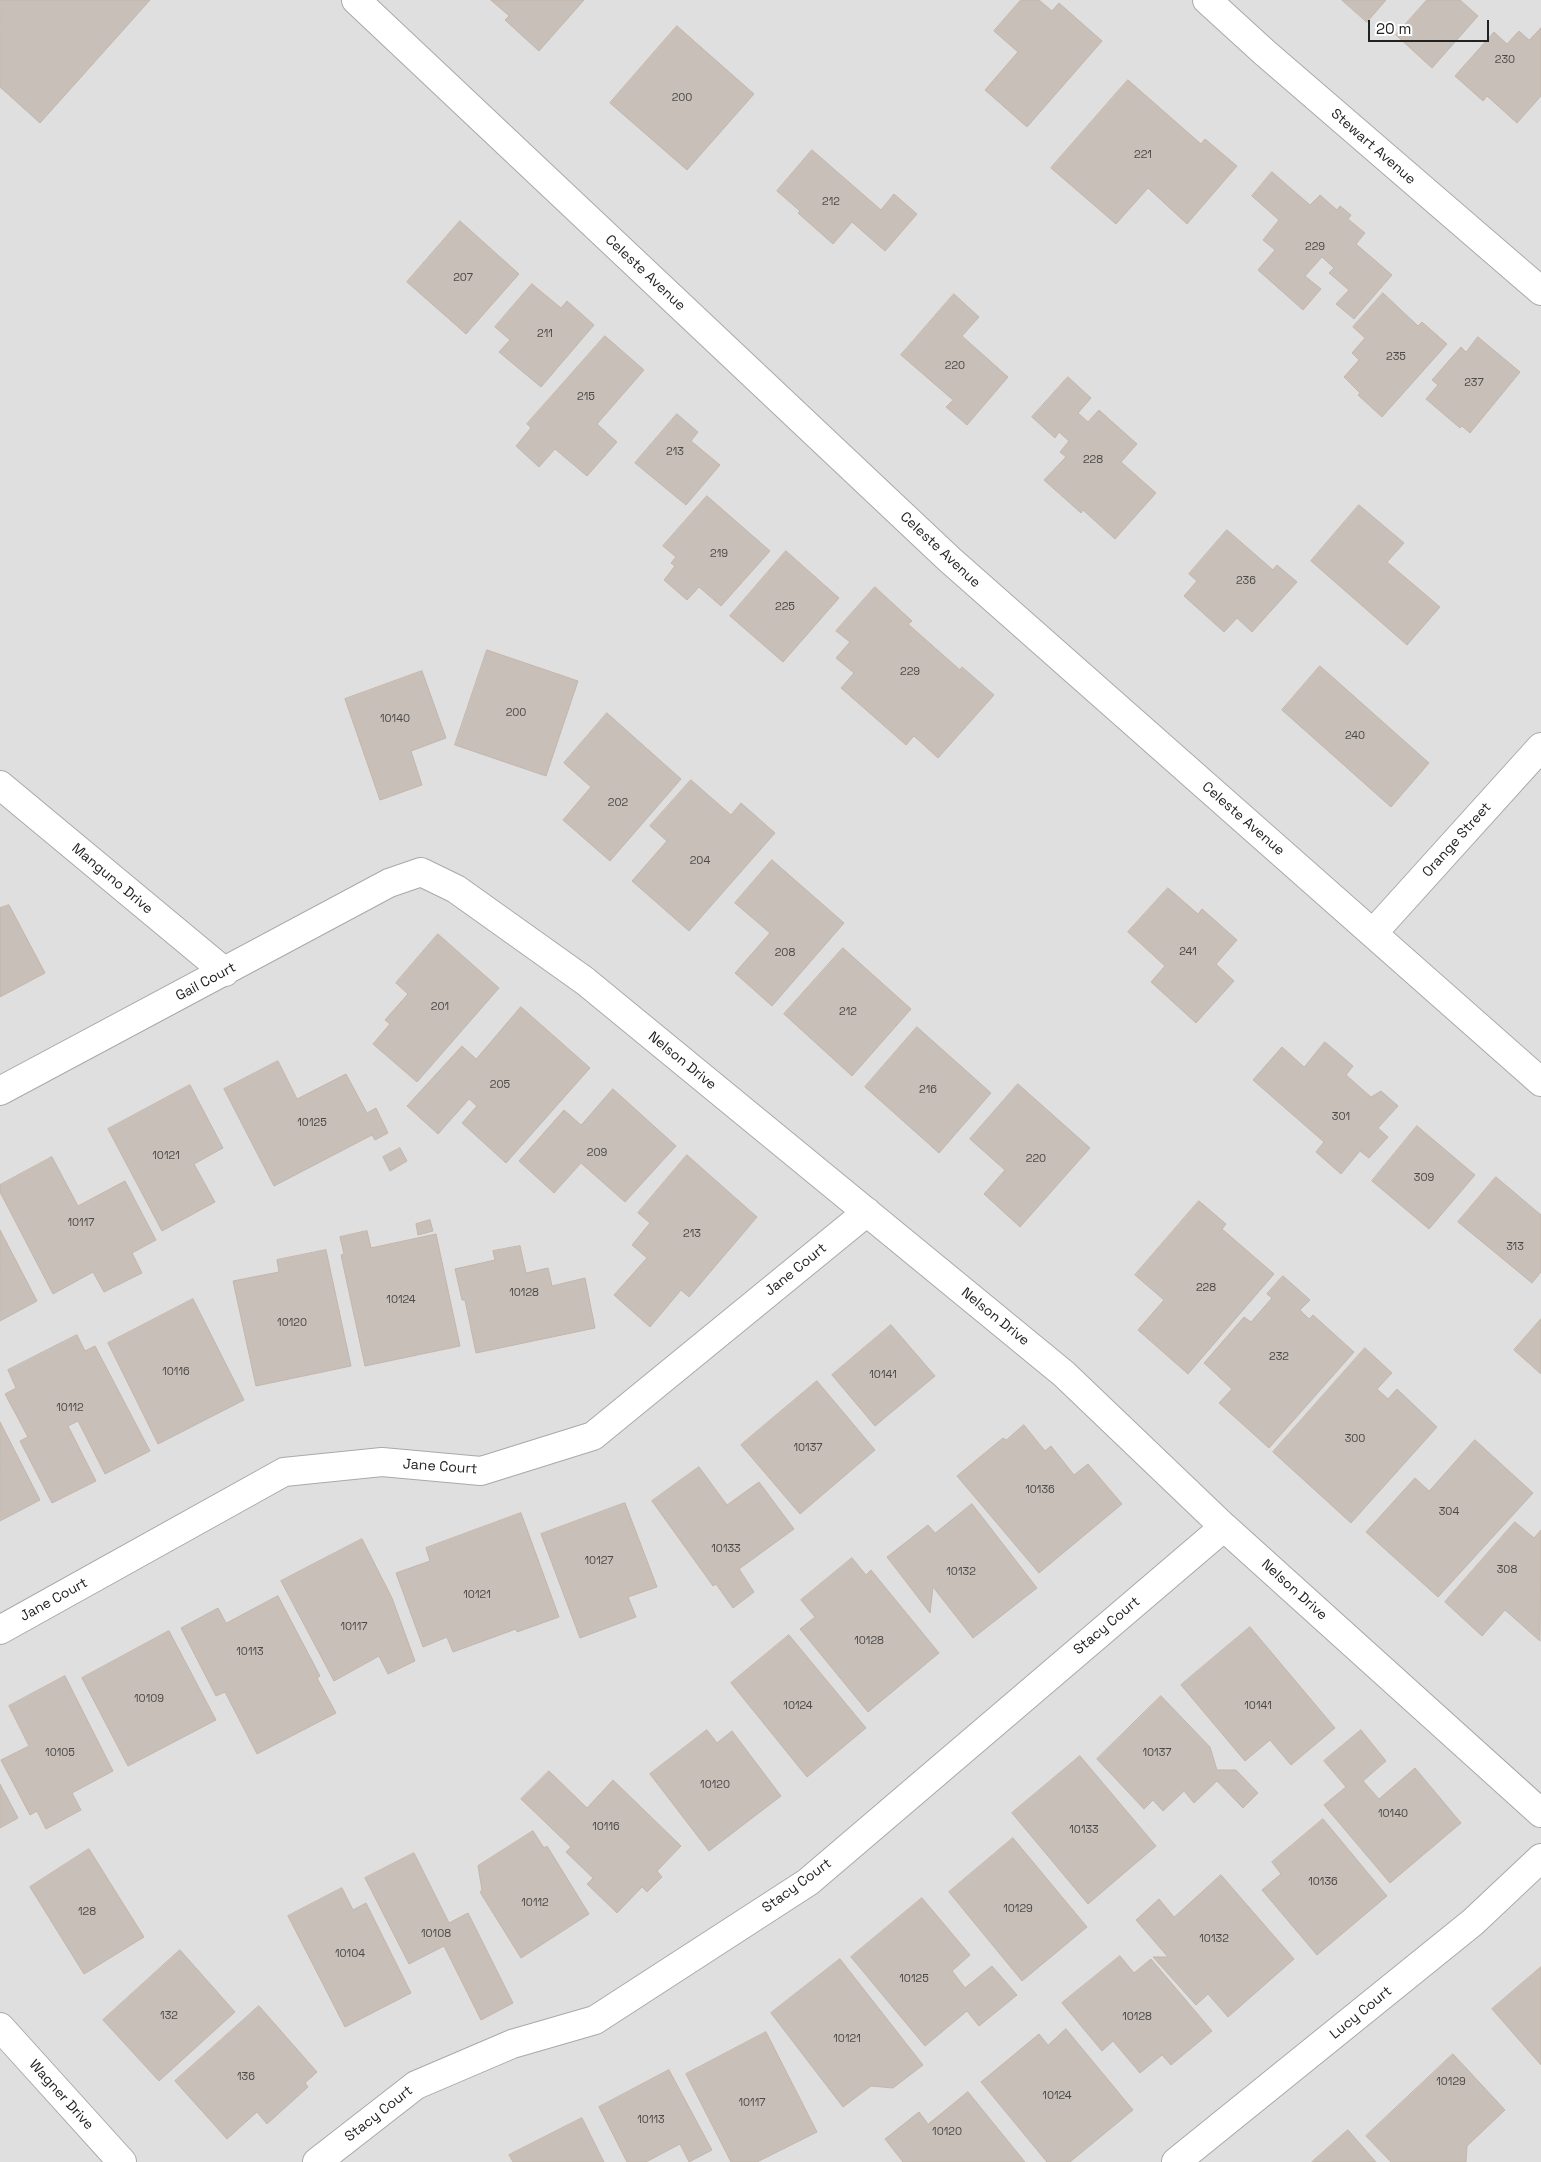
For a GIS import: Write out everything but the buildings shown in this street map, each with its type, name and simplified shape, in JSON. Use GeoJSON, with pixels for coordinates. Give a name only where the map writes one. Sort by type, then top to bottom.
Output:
{"type":"FeatureCollection","features":[{"type":"Feature","properties":{"kind":"street","name":"Celeste Avenue"},"geometry":{"type":"LineString","coordinates":[[356,0],[949,559],[1541,1082]]}},
{"type":"Feature","properties":{"kind":"street","name":"Stewart Avenue"},"geometry":{"type":"LineString","coordinates":[[1208,0],[1264,52],[1541,291]]}},
{"type":"Feature","properties":{"kind":"street","name":"Orange Street"},"geometry":{"type":"LineString","coordinates":[[1373,933],[1541,747]]}},
{"type":"Feature","properties":{"kind":"street","name":"Manguno Drive"},"geometry":{"type":"LineString","coordinates":[[0,785],[225,972]]}},
{"type":"Feature","properties":{"kind":"street","name":"Nelson Drive"},"geometry":{"type":"LineString","coordinates":[[412,876],[421,872],[456,889],[585,981],[1064,1374],[1224,1527],[1541,1813]]}},
{"type":"Feature","properties":{"kind":"street","name":"Gail Court"},"geometry":{"type":"LineString","coordinates":[[0,1090],[225,972],[389,883],[412,876]]}},
{"type":"Feature","properties":{"kind":"street","name":"Jane Court"},"geometry":{"type":"LineString","coordinates":[[0,1630],[284,1472],[382,1462],[481,1471],[593,1436],[867,1212]]}},
{"type":"Feature","properties":{"kind":"street","name":"Stacy Court"},"geometry":{"type":"LineString","coordinates":[[317,2162],[416,2085],[512,2044],[595,2020],[808,1882],[1224,1527]]}},
{"type":"Feature","properties":{"kind":"street","name":"Lucy Court"},"geometry":{"type":"LineString","coordinates":[[1176,2162],[1473,1922],[1541,1858]]}},
{"type":"Feature","properties":{"kind":"street","name":"Wagner Drive"},"geometry":{"type":"LineString","coordinates":[[0,2028],[122,2162]]}},
{"type":"Feature","properties":{"kind":"shaded area"},"geometry":{"type":"Polygon","coordinates":[[[0,0],[1541,0],[1541,2162],[0,2162],[0,0]]]}}]}
